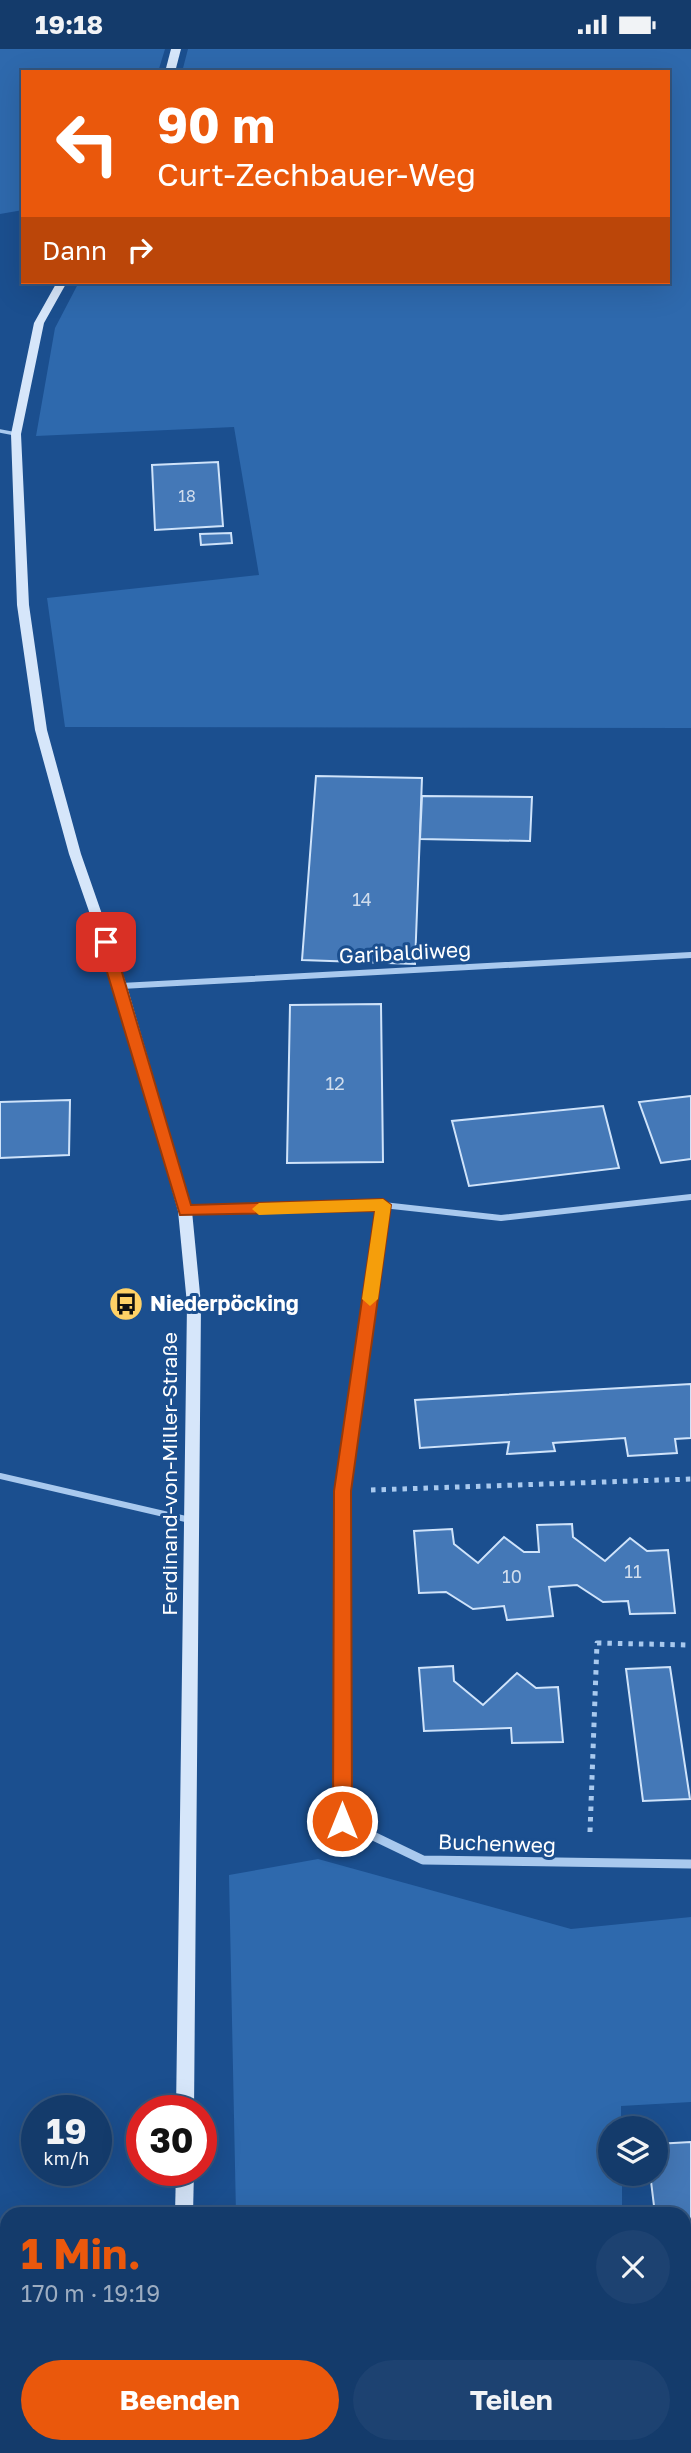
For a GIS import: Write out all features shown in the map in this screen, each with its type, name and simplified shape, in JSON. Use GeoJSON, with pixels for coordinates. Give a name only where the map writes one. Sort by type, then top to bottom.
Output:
{"type":"FeatureCollection","features":[{"type":"Feature","properties":{"kind":"main road"},"geometry":{"type":"LineString","coordinates":[[171,70],[176,49]]}},
{"type":"Feature","properties":{"kind":"main road","name":"Ferdinand-von-Miller-Straße"},"geometry":{"type":"LineString","coordinates":[[61,284],[39,323],[16,434],[23,605],[41,730],[75,854],[121,986],[186,1211],[194,1304],[186,2095]]}},
{"type":"Feature","properties":{"kind":"main road"},"geometry":{"type":"LineString","coordinates":[[184,2207],[185,2186]]}},
{"type":"Feature","properties":{"kind":"street","name":"Garibaldiweg"},"geometry":{"type":"LineString","coordinates":[[121,986],[691,955]]}},
{"type":"Feature","properties":{"kind":"street"},"geometry":{"type":"LineString","coordinates":[[186,1211],[383,1205],[501,1218],[691,1197]]}},
{"type":"Feature","properties":{"kind":"street","name":"Buchenweg"},"geometry":{"type":"LineString","coordinates":[[383,1205],[342,1491],[342,1821],[423,1860],[691,1864]]}},
{"type":"Feature","properties":{"kind":"lane"},"geometry":{"type":"LineString","coordinates":[[0,431],[16,434]]}},
{"type":"Feature","properties":{"kind":"lane"},"geometry":{"type":"LineString","coordinates":[[0,1476],[193,1520]]}},
{"type":"Feature","properties":{"kind":"path"},"geometry":{"type":"LineString","coordinates":[[342,1491],[691,1479]]}},
{"type":"Feature","properties":{"kind":"path"},"geometry":{"type":"LineString","coordinates":[[589,1864],[597,1643],[691,1645]]}},
{"type":"Feature","properties":{"kind":"shaded area"},"geometry":{"type":"Polygon","coordinates":[[[0,49],[165,49],[159,70],[21,70],[21,210],[0,214],[0,49]]]}},
{"type":"Feature","properties":{"kind":"shaded area"},"geometry":{"type":"Polygon","coordinates":[[[188,49],[691,49],[691,728],[65,727],[47,598],[259,575],[234,427],[36,436],[55,328],[78,284],[670,284],[670,70],[183,70],[188,49]]]}},
{"type":"Feature","properties":{"kind":"shaded area"},"geometry":{"type":"Polygon","coordinates":[[[318,1859],[571,1929],[691,1917],[691,2102],[621,2106],[621,2116],[598,2116],[598,2186],[622,2186],[622,2207],[236,2207],[229,1875],[318,1859]]]}},
{"type":"Feature","properties":{"kind":"building"},"geometry":{"type":"Polygon","coordinates":[[[218,462],[223,526],[155,530],[152,465],[218,462]]]}},
{"type":"Feature","properties":{"kind":"building"},"geometry":{"type":"Polygon","coordinates":[[[231,533],[232,543],[201,545],[200,534],[231,533]]]}},
{"type":"Feature","properties":{"kind":"building"},"geometry":{"type":"Polygon","coordinates":[[[316,776],[422,778],[415,964],[302,960],[316,776]]]}},
{"type":"Feature","properties":{"kind":"building"},"geometry":{"type":"Polygon","coordinates":[[[422,796],[532,797],[530,841],[420,839],[422,796]]]}},
{"type":"Feature","properties":{"kind":"building"},"geometry":{"type":"Polygon","coordinates":[[[381,1004],[383,1162],[287,1163],[290,1005],[381,1004]]]}},
{"type":"Feature","properties":{"kind":"building"},"geometry":{"type":"Polygon","coordinates":[[[691,1096],[691,1159],[661,1163],[639,1102],[691,1096]]]}},
{"type":"Feature","properties":{"kind":"building"},"geometry":{"type":"Polygon","coordinates":[[[70,1100],[69,1155],[0,1158],[0,1102],[70,1100]]]}},
{"type":"Feature","properties":{"kind":"building"},"geometry":{"type":"Polygon","coordinates":[[[603,1106],[619,1168],[469,1186],[452,1121],[603,1106]]]}},
{"type":"Feature","properties":{"kind":"building"},"geometry":{"type":"Polygon","coordinates":[[[691,1384],[691,1438],[675,1439],[677,1453],[628,1456],[625,1438],[553,1443],[555,1451],[507,1454],[509,1442],[420,1448],[415,1400],[691,1384]]]}},
{"type":"Feature","properties":{"kind":"building"},"geometry":{"type":"Polygon","coordinates":[[[572,1524],[573,1537],[605,1561],[630,1538],[647,1551],[668,1550],[675,1613],[630,1614],[628,1601],[603,1602],[577,1585],[549,1587],[553,1616],[507,1620],[504,1606],[473,1609],[446,1592],[419,1593],[414,1531],[452,1529],[454,1544],[478,1563],[504,1537],[524,1552],[539,1552],[537,1525],[572,1524]]]}},
{"type":"Feature","properties":{"kind":"building"},"geometry":{"type":"Polygon","coordinates":[[[453,1666],[454,1681],[483,1705],[517,1673],[536,1688],[558,1687],[563,1742],[512,1743],[511,1728],[424,1731],[419,1668],[453,1666]]]}},
{"type":"Feature","properties":{"kind":"building"},"geometry":{"type":"Polygon","coordinates":[[[670,1667],[690,1799],[643,1801],[626,1669],[670,1667]]]}},
{"type":"Feature","properties":{"kind":"building"},"geometry":{"type":"Polygon","coordinates":[[[691,2142],[691,2207],[654,2207],[652,2186],[668,2186],[668,2143],[691,2142]]]}},
{"type":"Feature","properties":{"kind":"slow traffic"},"geometry":{"type":"LineString","coordinates":[[259,1209],[383,1205],[370,1299]]}},
{"type":"Feature","properties":{"kind":"place","name":"Niederpöcking"},"geometry":{"type":"Point","coordinates":[126,1304]}},
{"type":"Feature","properties":{"kind":"route"},"geometry":{"type":"LineString","coordinates":[[106,942],[186,1211],[383,1205],[342,1491],[342,1821]]}}]}
